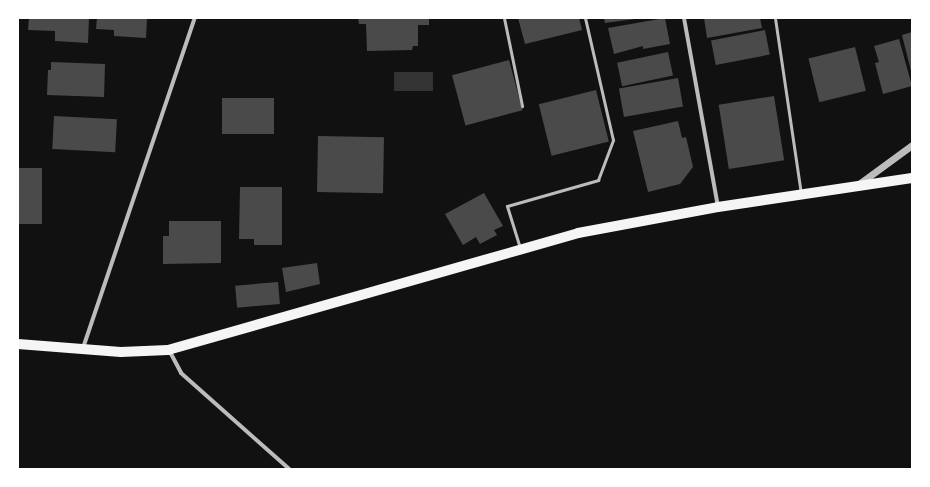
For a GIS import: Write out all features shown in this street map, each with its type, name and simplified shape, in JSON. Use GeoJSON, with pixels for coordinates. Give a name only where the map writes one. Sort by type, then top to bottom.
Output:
{"type":"FeatureCollection","features":[{"type":"Feature","properties":{"kind":"main road"},"geometry":{"type":"LineString","coordinates":[[18,344],[82,350],[168,350],[578,233],[718,207],[912,178]]}},
{"type":"Feature","properties":{"kind":"street"},"geometry":{"type":"LineString","coordinates":[[82,350],[195,18]]}},
{"type":"Feature","properties":{"kind":"street"},"geometry":{"type":"LineString","coordinates":[[684,18],[718,207]]}},
{"type":"Feature","properties":{"kind":"street"},"geometry":{"type":"LineString","coordinates":[[855,186],[912,145]]}},
{"type":"Feature","properties":{"kind":"street"},"geometry":{"type":"LineString","coordinates":[[168,350],[181,373],[289,469]]}},
{"type":"Feature","properties":{"kind":"lane"},"geometry":{"type":"LineString","coordinates":[[504,18],[522,106]]}},
{"type":"Feature","properties":{"kind":"lane"},"geometry":{"type":"LineString","coordinates":[[521,250],[507,206],[598,180],[613,140],[585,18]]}},
{"type":"Feature","properties":{"kind":"lane"},"geometry":{"type":"LineString","coordinates":[[775,18],[801,195]]}},
{"type":"Feature","properties":{"kind":"shaded area"},"geometry":{"type":"Polygon","coordinates":[[[394,72],[433,72],[433,91],[394,91],[394,72]]]}},
{"type":"Feature","properties":{"kind":"building"},"geometry":{"type":"Polygon","coordinates":[[[29,18],[89,18],[88,43],[55,41],[55,31],[28,30],[29,18]]]}},
{"type":"Feature","properties":{"kind":"building"},"geometry":{"type":"Polygon","coordinates":[[[97,18],[147,18],[146,38],[114,36],[114,30],[96,29],[97,18]]]}},
{"type":"Feature","properties":{"kind":"building"},"geometry":{"type":"Polygon","coordinates":[[[358,18],[429,18],[429,25],[418,25],[418,46],[413,46],[412,50],[367,51],[366,24],[359,24],[358,18]]]}},
{"type":"Feature","properties":{"kind":"building"},"geometry":{"type":"Polygon","coordinates":[[[518,18],[579,18],[582,30],[525,44],[518,18]]]}},
{"type":"Feature","properties":{"kind":"building"},"geometry":{"type":"Polygon","coordinates":[[[604,18],[635,18],[635,19],[605,23],[604,18]]]}},
{"type":"Feature","properties":{"kind":"building"},"geometry":{"type":"Polygon","coordinates":[[[665,18],[670,44],[643,49],[643,46],[614,54],[608,28],[665,18]]]}},
{"type":"Feature","properties":{"kind":"building"},"geometry":{"type":"Polygon","coordinates":[[[704,18],[760,18],[762,28],[707,38],[704,18]]]}},
{"type":"Feature","properties":{"kind":"building"},"geometry":{"type":"Polygon","coordinates":[[[765,30],[770,55],[716,65],[711,40],[765,30]]]}},
{"type":"Feature","properties":{"kind":"building"},"geometry":{"type":"Polygon","coordinates":[[[912,32],[912,71],[911,71],[902,35],[912,32]]]}},
{"type":"Feature","properties":{"kind":"building"},"geometry":{"type":"Polygon","coordinates":[[[899,39],[912,86],[883,94],[875,63],[879,62],[874,46],[899,39]]]}},
{"type":"Feature","properties":{"kind":"building"},"geometry":{"type":"Polygon","coordinates":[[[855,47],[866,91],[819,102],[808,59],[855,47]]]}},
{"type":"Feature","properties":{"kind":"building"},"geometry":{"type":"Polygon","coordinates":[[[668,52],[673,75],[622,86],[617,63],[668,52]]]}},
{"type":"Feature","properties":{"kind":"building"},"geometry":{"type":"Polygon","coordinates":[[[509,60],[522,110],[465,125],[452,75],[509,60]]]}},
{"type":"Feature","properties":{"kind":"building"},"geometry":{"type":"Polygon","coordinates":[[[51,62],[105,64],[104,97],[47,95],[48,70],[51,70],[51,62]]]}},
{"type":"Feature","properties":{"kind":"building"},"geometry":{"type":"Polygon","coordinates":[[[678,78],[683,107],[624,117],[619,88],[678,78]]]}},
{"type":"Feature","properties":{"kind":"building"},"geometry":{"type":"Polygon","coordinates":[[[596,90],[609,141],[552,156],[539,104],[596,90]]]}},
{"type":"Feature","properties":{"kind":"building"},"geometry":{"type":"Polygon","coordinates":[[[774,96],[784,160],[729,169],[719,105],[774,96]]]}},
{"type":"Feature","properties":{"kind":"building"},"geometry":{"type":"Polygon","coordinates":[[[222,98],[274,98],[274,134],[222,134],[222,98]]]}},
{"type":"Feature","properties":{"kind":"building"},"geometry":{"type":"Polygon","coordinates":[[[54,116],[117,119],[115,152],[52,149],[54,116]]]}},
{"type":"Feature","properties":{"kind":"building"},"geometry":{"type":"Polygon","coordinates":[[[678,121],[682,138],[686,137],[693,167],[680,184],[648,192],[633,131],[678,121]]]}},
{"type":"Feature","properties":{"kind":"building"},"geometry":{"type":"Polygon","coordinates":[[[318,136],[384,137],[383,193],[317,192],[318,136]]]}},
{"type":"Feature","properties":{"kind":"building"},"geometry":{"type":"Polygon","coordinates":[[[18,168],[42,168],[42,224],[18,224],[18,168]]]}},
{"type":"Feature","properties":{"kind":"building"},"geometry":{"type":"Polygon","coordinates":[[[240,187],[282,187],[282,245],[254,245],[254,239],[239,239],[240,187]]]}},
{"type":"Feature","properties":{"kind":"building"},"geometry":{"type":"Polygon","coordinates":[[[484,193],[503,226],[494,230],[497,235],[480,244],[476,237],[463,245],[445,214],[484,193]]]}},
{"type":"Feature","properties":{"kind":"building"},"geometry":{"type":"Polygon","coordinates":[[[169,221],[221,221],[221,263],[163,264],[163,236],[169,236],[169,221]]]}},
{"type":"Feature","properties":{"kind":"building"},"geometry":{"type":"Polygon","coordinates":[[[317,263],[320,284],[286,292],[282,268],[317,263]]]}},
{"type":"Feature","properties":{"kind":"building"},"geometry":{"type":"Polygon","coordinates":[[[278,282],[280,304],[237,308],[235,286],[278,282]]]}}]}
